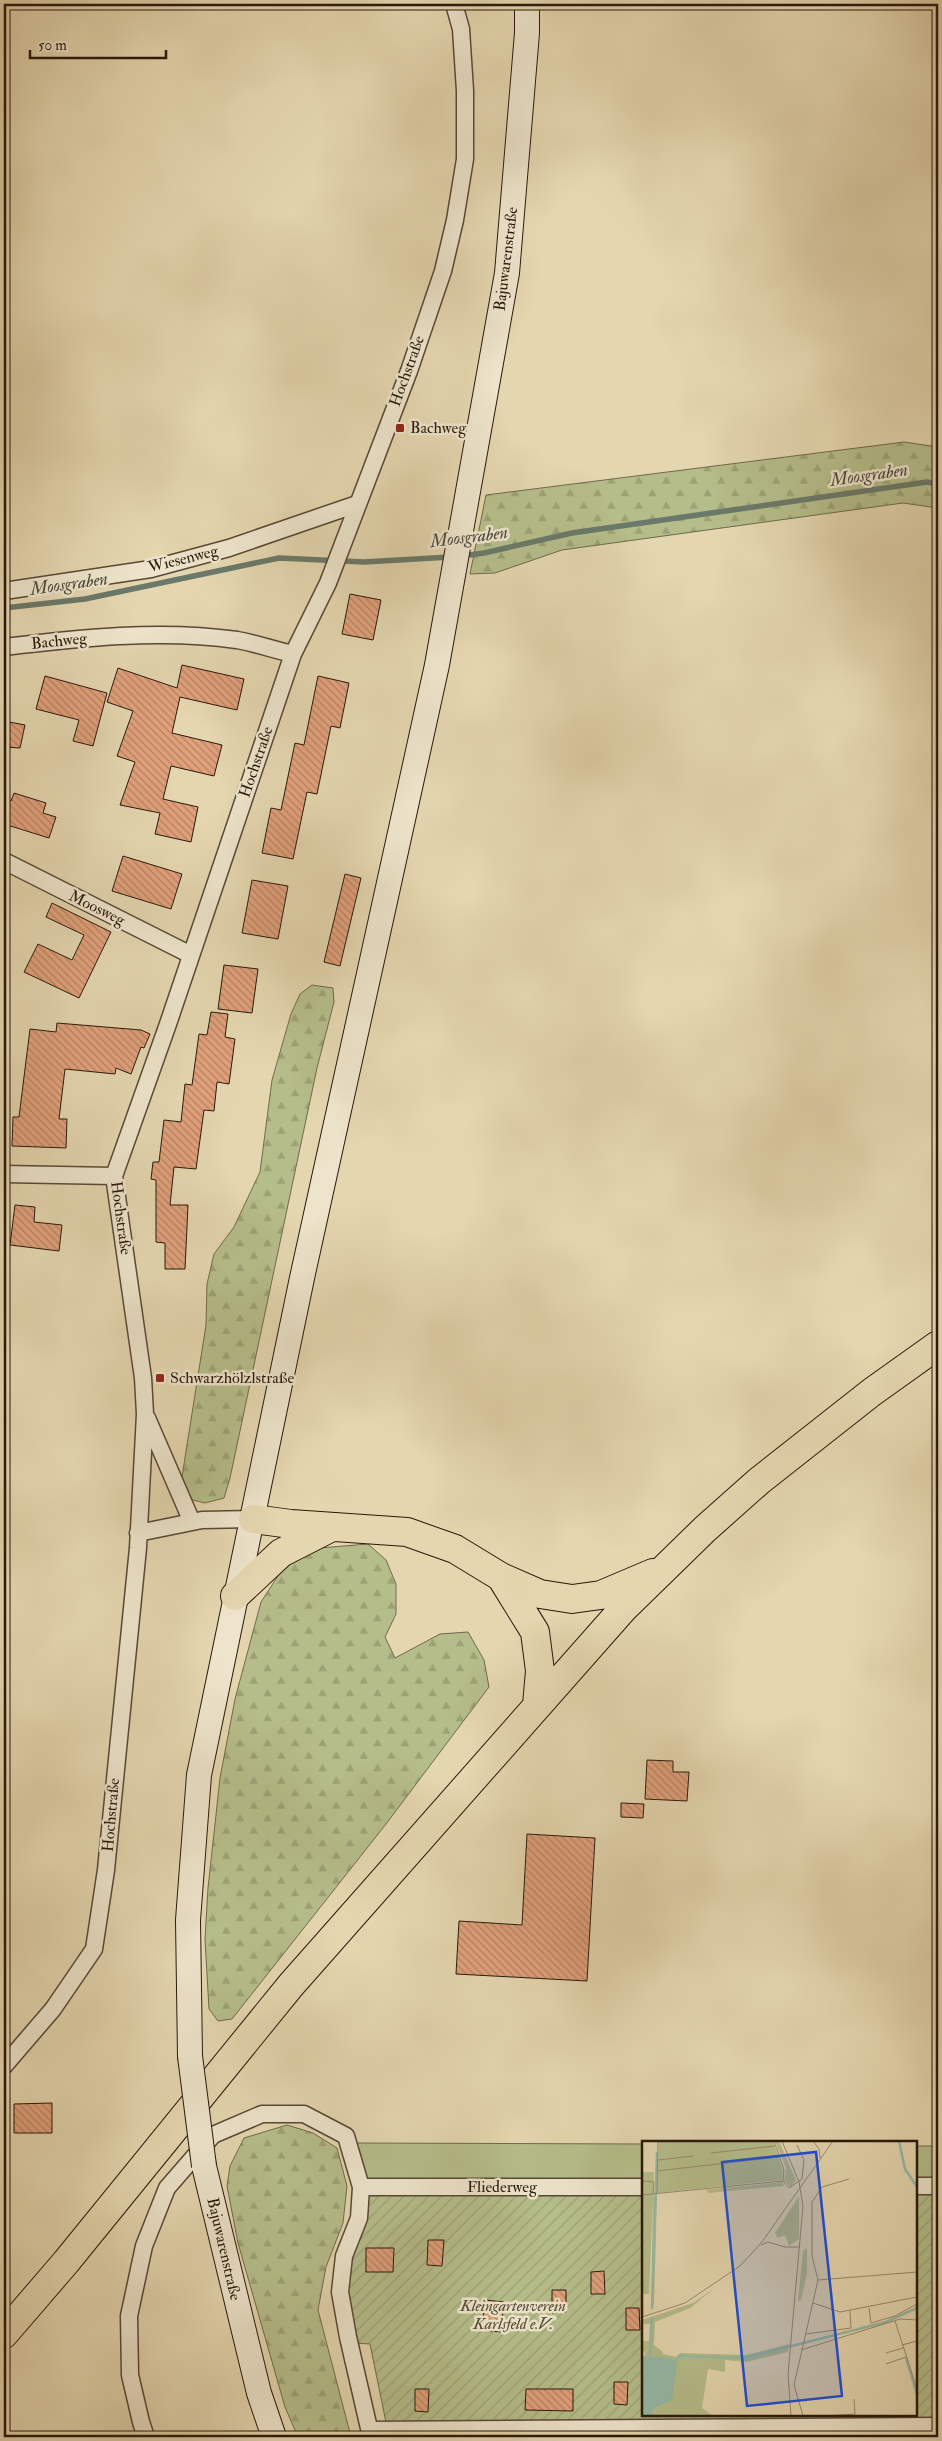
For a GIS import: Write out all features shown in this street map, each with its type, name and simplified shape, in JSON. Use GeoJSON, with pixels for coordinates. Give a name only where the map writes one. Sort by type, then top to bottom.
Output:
{"type":"FeatureCollection","features":[{"type":"Feature","properties":{"kind":"highway"},"geometry":{"type":"LineString","coordinates":[[4,2334],[73,2254],[291,1985],[623,1609],[759,1480],[872,1392],[938,1345]]}},
{"type":"Feature","properties":{"kind":"highway"},"geometry":{"type":"LineString","coordinates":[[253,1519],[407,1532],[456,1549],[502,1577],[540,1594],[572,1599],[601,1595],[665,1568]]}},
{"type":"Feature","properties":{"kind":"highway"},"geometry":{"type":"LineString","coordinates":[[235,1596],[281,1553],[332,1527]]}},
{"type":"Feature","properties":{"kind":"highway"},"geometry":{"type":"LineString","coordinates":[[502,1577],[535,1632],[540,1671],[537,1705]]}},
{"type":"Feature","properties":{"kind":"main road","name":"Bajuwarenstraße"},"geometry":{"type":"LineString","coordinates":[[274,2437],[259,2393],[204,2166],[190,2056],[188,1920],[199,1775],[302,1278],[437,665],[507,273],[527,32],[527,4]]}},
{"type":"Feature","properties":{"kind":"street","name":"Hochstraße"},"geometry":{"type":"LineString","coordinates":[[4,2066],[53,2009],[94,1949],[106,1870],[138,1533],[145,1414],[144,1378],[114,1176],[292,654],[328,583],[409,371],[443,271],[455,220],[465,159],[466,91],[461,29],[454,4]]}},
{"type":"Feature","properties":{"kind":"street","name":"Wiesenweg"},"geometry":{"type":"LineString","coordinates":[[4,591],[151,569],[229,548],[357,504]]}},
{"type":"Feature","properties":{"kind":"street","name":"Bachweg"},"geometry":{"type":"LineString","coordinates":[[4,647],[77,638],[165,635],[237,640],[292,654]]}},
{"type":"Feature","properties":{"kind":"street","name":"Moosweg"},"geometry":{"type":"LineString","coordinates":[[4,861],[191,954]]}},
{"type":"Feature","properties":{"kind":"street"},"geometry":{"type":"LineString","coordinates":[[4,1174],[114,1176]]}},
{"type":"Feature","properties":{"kind":"street"},"geometry":{"type":"LineString","coordinates":[[145,1414],[192,1522]]}},
{"type":"Feature","properties":{"kind":"street"},"geometry":{"type":"LineString","coordinates":[[138,1533],[192,1522],[253,1519]]}},
{"type":"Feature","properties":{"kind":"street"},"geometry":{"type":"LineString","coordinates":[[146,2437],[140,2422],[130,2375],[129,2316],[144,2246],[167,2188],[213,2135],[262,2114],[304,2114],[346,2136],[362,2187],[360,2218],[344,2256],[340,2292],[370,2434],[938,2426]]}},
{"type":"Feature","properties":{"kind":"street"},"geometry":{"type":"LineString","coordinates":[[917,2186],[938,2186]]}},
{"type":"Feature","properties":{"kind":"street","name":"Fliederweg"},"geometry":{"type":"LineString","coordinates":[[362,2187],[642,2187]]}},
{"type":"Feature","properties":{"kind":"green space"},"geometry":{"type":"Polygon","coordinates":[[[904,442],[938,447],[938,508],[903,503],[562,550],[495,573],[470,574],[486,495],[904,442]]]}},
{"type":"Feature","properties":{"kind":"green space"},"geometry":{"type":"Polygon","coordinates":[[[312,985],[333,988],[334,1002],[317,1068],[230,1478],[224,1498],[205,1503],[189,1499],[181,1483],[206,1325],[207,1284],[214,1254],[234,1227],[260,1172],[272,1080],[291,1014],[300,994],[312,985]]]}},
{"type":"Feature","properties":{"kind":"green space"},"geometry":{"type":"Polygon","coordinates":[[[368,1544],[386,1560],[396,1584],[396,1614],[385,1637],[395,1658],[440,1634],[468,1632],[484,1660],[489,1687],[386,1824],[232,2019],[218,2021],[209,2009],[205,1939],[208,1888],[220,1778],[235,1699],[261,1602],[287,1562],[319,1548],[368,1544]]]}},
{"type":"Feature","properties":{"kind":"green space"},"geometry":{"type":"Polygon","coordinates":[[[287,2125],[313,2133],[337,2148],[347,2186],[343,2223],[326,2267],[318,2310],[351,2437],[298,2437],[285,2407],[238,2243],[227,2186],[230,2166],[244,2138],[287,2125]]]}},
{"type":"Feature","properties":{"kind":"green space"},"geometry":{"type":"Polygon","coordinates":[[[355,2143],[642,2144],[642,2179],[364,2180],[355,2143]]]}},
{"type":"Feature","properties":{"kind":"green space"},"geometry":{"type":"Polygon","coordinates":[[[917,2146],[938,2146],[938,2179],[917,2179],[917,2146]]]}},
{"type":"Feature","properties":{"kind":"green space","name":"Kleingartenverein Karlsfeld e.V."},"geometry":{"type":"Polygon","coordinates":[[[642,2193],[642,2416],[917,2416],[917,2193],[938,2193],[938,2437],[389,2437],[370,2344],[354,2343],[346,2290],[350,2257],[366,2197],[378,2194],[642,2193]]]}},
{"type":"Feature","properties":{"kind":"building"},"geometry":{"type":"Polygon","coordinates":[[[350,594],[381,600],[373,640],[342,634],[350,594]]]}},
{"type":"Feature","properties":{"kind":"building"},"geometry":{"type":"Polygon","coordinates":[[[182,665],[244,679],[237,710],[180,697],[172,733],[222,745],[214,776],[171,766],[163,799],[198,807],[191,842],[155,834],[160,813],[120,805],[135,762],[117,756],[133,711],[107,702],[118,668],[177,688],[182,665]]]}},
{"type":"Feature","properties":{"kind":"building"},"geometry":{"type":"Polygon","coordinates":[[[45,676],[107,693],[93,746],[73,741],[79,720],[36,709],[45,676]]]}},
{"type":"Feature","properties":{"kind":"building"},"geometry":{"type":"Polygon","coordinates":[[[318,676],[349,683],[340,728],[331,726],[317,794],[307,792],[293,859],[262,853],[271,808],[281,810],[295,743],[304,745],[318,676]]]}},
{"type":"Feature","properties":{"kind":"building"},"geometry":{"type":"Polygon","coordinates":[[[4,721],[25,725],[20,748],[4,747],[4,721]]]}},
{"type":"Feature","properties":{"kind":"building"},"geometry":{"type":"Polygon","coordinates":[[[14,793],[46,803],[43,813],[56,817],[49,838],[4,824],[4,799],[11,801],[14,793]]]}},
{"type":"Feature","properties":{"kind":"building"},"geometry":{"type":"Polygon","coordinates":[[[123,856],[182,874],[171,909],[112,891],[123,856]]]}},
{"type":"Feature","properties":{"kind":"building"},"geometry":{"type":"Polygon","coordinates":[[[345,874],[361,878],[340,966],[324,962],[345,874]]]}},
{"type":"Feature","properties":{"kind":"building"},"geometry":{"type":"Polygon","coordinates":[[[252,880],[288,886],[278,939],[242,933],[252,880]]]}},
{"type":"Feature","properties":{"kind":"building"},"geometry":{"type":"Polygon","coordinates":[[[52,903],[111,932],[79,998],[24,972],[38,944],[72,960],[84,935],[46,917],[52,903]]]}},
{"type":"Feature","properties":{"kind":"building"},"geometry":{"type":"Polygon","coordinates":[[[224,965],[258,969],[252,1013],[218,1009],[224,965]]]}},
{"type":"Feature","properties":{"kind":"building"},"geometry":{"type":"Polygon","coordinates":[[[211,1012],[228,1014],[225,1037],[235,1039],[229,1084],[217,1082],[214,1111],[204,1110],[196,1169],[174,1167],[170,1205],[188,1205],[185,1269],[165,1269],[165,1243],[156,1242],[156,1180],[151,1179],[153,1162],[159,1162],[164,1120],[181,1122],[185,1084],[192,1085],[199,1034],[207,1035],[211,1012]]]}},
{"type":"Feature","properties":{"kind":"building"},"geometry":{"type":"Polygon","coordinates":[[[57,1023],[141,1030],[150,1034],[144,1048],[141,1047],[131,1074],[116,1068],[115,1074],[65,1069],[59,1119],[67,1119],[66,1148],[12,1146],[13,1117],[19,1117],[30,1029],[56,1032],[57,1023]]]}},
{"type":"Feature","properties":{"kind":"building"},"geometry":{"type":"Polygon","coordinates":[[[15,1205],[35,1207],[34,1222],[62,1225],[59,1251],[10,1245],[15,1205]]]}},
{"type":"Feature","properties":{"kind":"building"},"geometry":{"type":"Polygon","coordinates":[[[647,1760],[673,1761],[673,1772],[689,1772],[687,1801],[645,1799],[647,1760]]]}},
{"type":"Feature","properties":{"kind":"building"},"geometry":{"type":"Polygon","coordinates":[[[621,1803],[644,1804],[643,1818],[621,1817],[621,1803]]]}},
{"type":"Feature","properties":{"kind":"building"},"geometry":{"type":"Polygon","coordinates":[[[527,1834],[595,1838],[587,1981],[456,1974],[459,1921],[522,1925],[527,1834]]]}},
{"type":"Feature","properties":{"kind":"building"},"geometry":{"type":"Polygon","coordinates":[[[52,2103],[52,2133],[14,2133],[14,2104],[52,2103]]]}},
{"type":"Feature","properties":{"kind":"building"},"geometry":{"type":"Polygon","coordinates":[[[428,2240],[444,2240],[442,2266],[427,2265],[428,2240]]]}},
{"type":"Feature","properties":{"kind":"building"},"geometry":{"type":"Polygon","coordinates":[[[366,2248],[394,2248],[393,2272],[366,2272],[366,2248]]]}},
{"type":"Feature","properties":{"kind":"building"},"geometry":{"type":"Polygon","coordinates":[[[604,2271],[605,2294],[591,2294],[591,2272],[604,2271]]]}},
{"type":"Feature","properties":{"kind":"building"},"geometry":{"type":"Polygon","coordinates":[[[552,2290],[566,2290],[566,2312],[552,2313],[552,2290]]]}},
{"type":"Feature","properties":{"kind":"building"},"geometry":{"type":"Polygon","coordinates":[[[485,2300],[504,2302],[501,2332],[482,2330],[485,2300]]]}},
{"type":"Feature","properties":{"kind":"building"},"geometry":{"type":"Polygon","coordinates":[[[626,2308],[639,2308],[640,2330],[626,2330],[626,2308]]]}},
{"type":"Feature","properties":{"kind":"building"},"geometry":{"type":"Polygon","coordinates":[[[614,2382],[628,2382],[627,2405],[614,2404],[614,2382]]]}},
{"type":"Feature","properties":{"kind":"building"},"geometry":{"type":"Polygon","coordinates":[[[415,2389],[429,2389],[428,2412],[415,2411],[415,2389]]]}},
{"type":"Feature","properties":{"kind":"building"},"geometry":{"type":"Polygon","coordinates":[[[526,2389],[573,2389],[573,2411],[525,2410],[526,2389]]]}},
{"type":"Feature","properties":{"kind":"waterway","name":"Moosgraben"},"geometry":{"type":"LineString","coordinates":[[462,556],[484,553],[572,533],[927,482],[938,484]]}},
{"type":"Feature","properties":{"kind":"waterway","name":"Moosgraben"},"geometry":{"type":"LineString","coordinates":[[4,608],[85,599],[279,558],[364,562],[450,557]]}},
{"type":"Feature","properties":{"kind":"place","name":"Bachweg"},"geometry":{"type":"Point","coordinates":[400,428]}},
{"type":"Feature","properties":{"kind":"place","name":"Schwarzhölzlstraße"},"geometry":{"type":"Point","coordinates":[160,1378]}}]}
